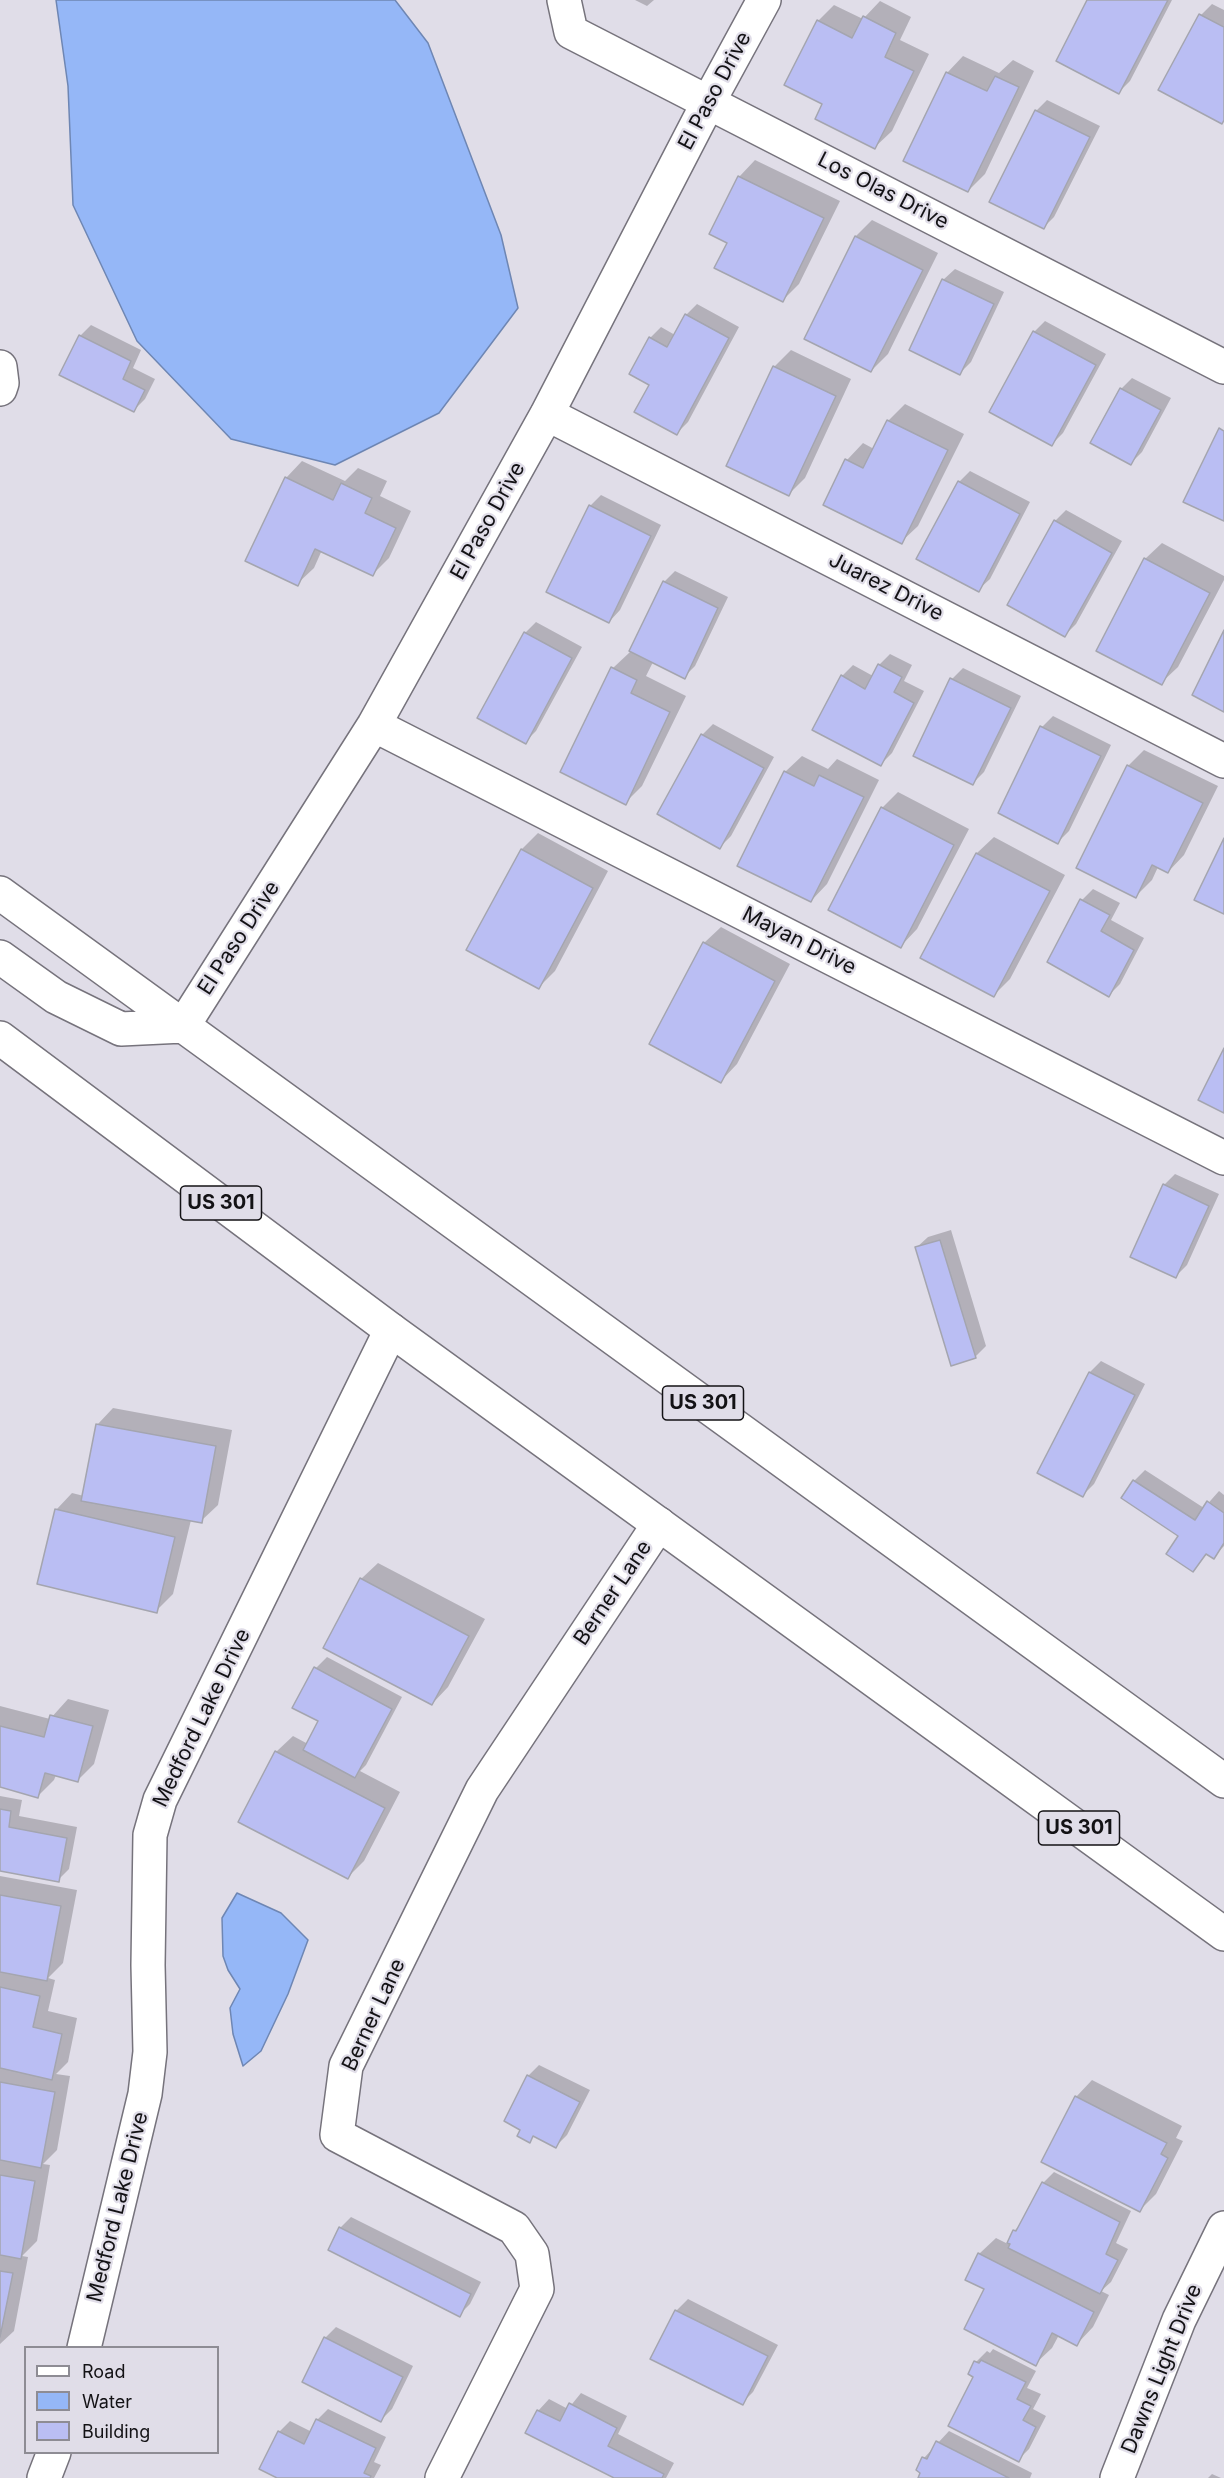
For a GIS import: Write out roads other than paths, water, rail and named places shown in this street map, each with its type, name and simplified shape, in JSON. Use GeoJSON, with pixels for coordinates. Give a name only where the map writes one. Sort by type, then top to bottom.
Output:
{"type":"FeatureCollection","features":[{"type":"Feature","properties":{"kind":"street","name":"Los Olas Drive"},"geometry":{"type":"LineString","coordinates":[[564,0],[571,32],[1224,367]]}},
{"type":"Feature","properties":{"kind":"street","name":"El Paso Drive"},"geometry":{"type":"LineString","coordinates":[[183,1026],[374,725],[547,414],[708,102],[764,0]]}},
{"type":"Feature","properties":{"kind":"street"},"geometry":{"type":"LineString","coordinates":[[0,367],[2,383],[0,389]]}},
{"type":"Feature","properties":{"kind":"street","name":"Juarez Drive"},"geometry":{"type":"LineString","coordinates":[[547,414],[1224,761]]}},
{"type":"Feature","properties":{"kind":"street","name":"Mayan Drive"},"geometry":{"type":"LineString","coordinates":[[374,725],[1224,1158]]}},
{"type":"Feature","properties":{"kind":"street","name":"US 301"},"geometry":{"type":"LineString","coordinates":[[0,893],[1224,1781]]}},
{"type":"Feature","properties":{"kind":"street"},"geometry":{"type":"LineString","coordinates":[[0,957],[56,997],[121,1029],[183,1026]]}},
{"type":"Feature","properties":{"kind":"street","name":"US 301"},"geometry":{"type":"LineString","coordinates":[[0,1038],[391,1330],[1224,1934]]}},
{"type":"Feature","properties":{"kind":"street","name":"Medford Lake Drive"},"geometry":{"type":"LineString","coordinates":[[84,2346],[145,2094],[150,2052],[148,1965],[150,1835],[160,1800],[391,1330]]}},
{"type":"Feature","properties":{"kind":"street","name":"Berner Lane"},"geometry":{"type":"LineString","coordinates":[[442,2478],[537,2289],[532,2254],[514,2228],[338,2135],[346,2066],[482,1790],[659,1524]]}},
{"type":"Feature","properties":{"kind":"street","name":"Dawns Light Drive"},"geometry":{"type":"LineString","coordinates":[[1117,2478],[1179,2320],[1224,2228]]}},
{"type":"Feature","properties":{"kind":"street"},"geometry":{"type":"LineString","coordinates":[[44,2478],[53,2454]]}},
{"type":"Feature","properties":{"kind":"water"},"geometry":{"type":"Polygon","coordinates":[[[56,0],[395,0],[428,43],[501,235],[518,308],[439,413],[335,465],[231,439],[137,341],[73,205],[68,86],[56,0]]]}},
{"type":"Feature","properties":{"kind":"water"},"geometry":{"type":"Polygon","coordinates":[[[237,1893],[281,1913],[308,1940],[288,1994],[261,2051],[243,2066],[233,2034],[230,2008],[240,1989],[228,1970],[223,1956],[222,1918],[237,1893]]]}}]}
